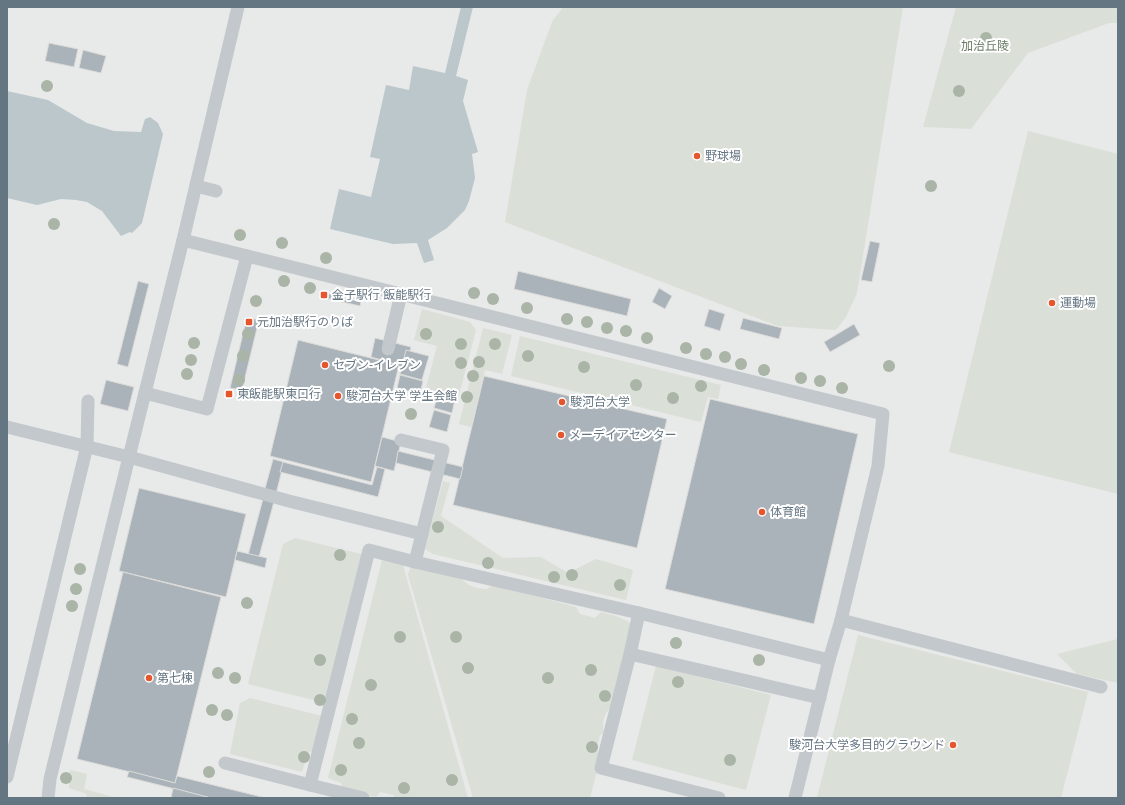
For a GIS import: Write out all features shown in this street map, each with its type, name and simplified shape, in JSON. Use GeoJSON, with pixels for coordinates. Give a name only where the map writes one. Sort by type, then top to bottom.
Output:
{"type":"FeatureCollection","features":[{"type":"Feature","properties":{"kind":"lane"},"geometry":{"type":"LineString","coordinates":[[48,798],[52,771],[183,240],[238,7]]}},
{"type":"Feature","properties":{"kind":"lane"},"geometry":{"type":"LineString","coordinates":[[196,186],[216,191]]}},
{"type":"Feature","properties":{"kind":"lane"},"geometry":{"type":"LineString","coordinates":[[183,240],[883,414],[878,466],[841,620],[829,660],[795,798]]}},
{"type":"Feature","properties":{"kind":"lane"},"geometry":{"type":"LineString","coordinates":[[145,393],[207,409],[247,256]]}},
{"type":"Feature","properties":{"kind":"lane"},"geometry":{"type":"LineString","coordinates":[[388,349],[401,294]]}},
{"type":"Feature","properties":{"kind":"lane"},"geometry":{"type":"LineString","coordinates":[[7,777],[87,446],[88,400]]}},
{"type":"Feature","properties":{"kind":"lane"},"geometry":{"type":"LineString","coordinates":[[7,427],[87,446],[289,501],[422,534]]}},
{"type":"Feature","properties":{"kind":"lane"},"geometry":{"type":"LineString","coordinates":[[401,440],[443,450],[415,562]]}},
{"type":"Feature","properties":{"kind":"lane"},"geometry":{"type":"LineString","coordinates":[[310,785],[369,550],[415,562],[639,613],[829,660]]}},
{"type":"Feature","properties":{"kind":"lane"},"geometry":{"type":"LineString","coordinates":[[639,613],[601,768],[719,798]]}},
{"type":"Feature","properties":{"kind":"lane"},"geometry":{"type":"LineString","coordinates":[[841,620],[1100,687]]}},
{"type":"Feature","properties":{"kind":"lane"},"geometry":{"type":"LineString","coordinates":[[630,654],[820,698]]}},
{"type":"Feature","properties":{"kind":"lane"},"geometry":{"type":"LineString","coordinates":[[224,763],[363,798]]}},
{"type":"Feature","properties":{"kind":"shaded area","name":"駿河台大学"},"geometry":{"type":"Polygon","coordinates":[[[7,7],[1118,7],[1118,798],[7,798],[7,7]]]}},
{"type":"Feature","properties":{"kind":"shaded area"},"geometry":{"type":"Polygon","coordinates":[[[461,7],[473,7],[456,76],[468,80],[463,101],[478,152],[472,154],[475,178],[465,210],[447,228],[428,240],[434,260],[424,263],[417,243],[393,244],[330,229],[339,189],[371,197],[380,159],[370,157],[386,85],[409,90],[413,66],[445,73],[461,7]]]}},
{"type":"Feature","properties":{"kind":"shaded area"},"geometry":{"type":"Polygon","coordinates":[[[7,91],[48,100],[87,123],[114,131],[141,132],[145,119],[150,117],[158,123],[163,134],[142,223],[132,233],[130,232],[121,236],[102,211],[87,202],[61,199],[37,205],[7,198],[7,91]]]}},
{"type":"Feature","properties":{"kind":"green space","name":"野球場"},"geometry":{"type":"Polygon","coordinates":[[[563,7],[903,7],[857,293],[846,317],[836,330],[778,326],[505,222],[527,90],[552,22],[563,7]]]}},
{"type":"Feature","properties":{"kind":"green space","name":"加治丘陵"},"geometry":{"type":"Polygon","coordinates":[[[956,7],[1118,7],[1118,23],[1109,23],[1028,53],[971,129],[923,127],[956,7]]]}},
{"type":"Feature","properties":{"kind":"green space","name":"運動場"},"geometry":{"type":"Polygon","coordinates":[[[1028,131],[1118,154],[1118,494],[949,452],[1028,131]]]}},
{"type":"Feature","properties":{"kind":"green space"},"geometry":{"type":"Polygon","coordinates":[[[422,309],[470,322],[476,330],[459,395],[437,389],[433,402],[423,399],[437,346],[414,340],[422,309]]]}},
{"type":"Feature","properties":{"kind":"green space"},"geometry":{"type":"Polygon","coordinates":[[[483,328],[512,335],[502,374],[485,370],[471,427],[459,424],[483,328]]]}},
{"type":"Feature","properties":{"kind":"green space"},"geometry":{"type":"Polygon","coordinates":[[[520,336],[721,385],[718,399],[708,397],[701,422],[511,376],[520,336]]]}},
{"type":"Feature","properties":{"kind":"green space"},"geometry":{"type":"Polygon","coordinates":[[[443,481],[450,483],[441,516],[503,558],[541,557],[568,573],[596,559],[633,570],[626,600],[433,554],[425,549],[443,481]]]}},
{"type":"Feature","properties":{"kind":"green space"},"geometry":{"type":"Polygon","coordinates":[[[295,538],[361,554],[363,560],[326,703],[248,684],[283,544],[295,538]]]}},
{"type":"Feature","properties":{"kind":"green space"},"geometry":{"type":"Polygon","coordinates":[[[382,560],[403,565],[468,798],[394,798],[394,795],[380,792],[376,797],[344,790],[341,783],[328,778],[382,560]]]}},
{"type":"Feature","properties":{"kind":"green space"},"geometry":{"type":"Polygon","coordinates":[[[411,565],[461,579],[469,585],[477,588],[486,589],[494,585],[576,607],[580,614],[595,618],[601,612],[613,615],[631,624],[613,704],[603,722],[603,734],[600,735],[597,748],[600,760],[590,798],[473,798],[408,575],[411,565]]]}},
{"type":"Feature","properties":{"kind":"green space","name":"駿河台大学多目的グラウンド"},"geometry":{"type":"Polygon","coordinates":[[[858,635],[1088,692],[1061,798],[817,798],[858,635]]]}},
{"type":"Feature","properties":{"kind":"green space"},"geometry":{"type":"Polygon","coordinates":[[[1118,639],[1118,683],[1077,674],[1057,654],[1118,639]]]}},
{"type":"Feature","properties":{"kind":"green space"},"geometry":{"type":"Polygon","coordinates":[[[656,666],[771,695],[746,790],[632,760],[656,666]]]}},
{"type":"Feature","properties":{"kind":"green space"},"geometry":{"type":"Polygon","coordinates":[[[250,698],[322,716],[314,750],[308,753],[302,772],[230,754],[240,703],[250,698]]]}},
{"type":"Feature","properties":{"kind":"green space"},"geometry":{"type":"Polygon","coordinates":[[[70,770],[87,774],[84,789],[117,798],[86,798],[87,794],[69,788],[70,770]]]}},
{"type":"Feature","properties":{"kind":"building"},"geometry":{"type":"Polygon","coordinates":[[[49,43],[78,49],[74,67],[45,61],[49,43]]]}},
{"type":"Feature","properties":{"kind":"building"},"geometry":{"type":"Polygon","coordinates":[[[83,50],[106,56],[101,73],[79,68],[83,50]]]}},
{"type":"Feature","properties":{"kind":"building"},"geometry":{"type":"Polygon","coordinates":[[[870,241],[880,243],[872,282],[861,280],[870,241]]]}},
{"type":"Feature","properties":{"kind":"building"},"geometry":{"type":"Polygon","coordinates":[[[518,271],[631,299],[627,316],[514,289],[518,271]]]}},
{"type":"Feature","properties":{"kind":"building"},"geometry":{"type":"Polygon","coordinates":[[[138,281],[149,284],[128,367],[117,364],[138,281]]]}},
{"type":"Feature","properties":{"kind":"building"},"geometry":{"type":"Polygon","coordinates":[[[659,288],[672,296],[665,309],[652,302],[659,288]]]}},
{"type":"Feature","properties":{"kind":"building"},"geometry":{"type":"Polygon","coordinates":[[[326,293],[361,302],[360,306],[325,298],[326,293]]]}},
{"type":"Feature","properties":{"kind":"building"},"geometry":{"type":"Polygon","coordinates":[[[709,309],[725,314],[720,331],[704,326],[709,309]]]}},
{"type":"Feature","properties":{"kind":"building"},"geometry":{"type":"Polygon","coordinates":[[[247,317],[259,320],[242,390],[230,388],[247,317]]]}},
{"type":"Feature","properties":{"kind":"building"},"geometry":{"type":"Polygon","coordinates":[[[743,318],[782,328],[779,339],[740,329],[743,318]]]}},
{"type":"Feature","properties":{"kind":"building"},"geometry":{"type":"Polygon","coordinates":[[[854,324],[860,335],[830,352],[824,342],[854,324]]]}},
{"type":"Feature","properties":{"kind":"building"},"geometry":{"type":"Polygon","coordinates":[[[375,338],[411,347],[406,368],[371,357],[375,338]]]}},
{"type":"Feature","properties":{"kind":"building","name":"駿河台大学 学生会館"},"geometry":{"type":"Polygon","coordinates":[[[298,340],[399,365],[371,482],[270,456],[298,340]]]}},
{"type":"Feature","properties":{"kind":"building"},"geometry":{"type":"Polygon","coordinates":[[[406,350],[429,356],[422,380],[400,374],[406,350]]]}},
{"type":"Feature","properties":{"kind":"building"},"geometry":{"type":"Polygon","coordinates":[[[400,375],[423,381],[420,394],[397,388],[400,375]]]}},
{"type":"Feature","properties":{"kind":"building"},"geometry":{"type":"Polygon","coordinates":[[[484,376],[667,419],[637,548],[453,505],[484,376]]]}},
{"type":"Feature","properties":{"kind":"building"},"geometry":{"type":"Polygon","coordinates":[[[106,380],[134,387],[128,411],[100,404],[106,380]]]}},
{"type":"Feature","properties":{"kind":"building"},"geometry":{"type":"Polygon","coordinates":[[[439,391],[456,395],[452,413],[434,408],[439,391]]]}},
{"type":"Feature","properties":{"kind":"building","name":"体育館"},"geometry":{"type":"Polygon","coordinates":[[[710,399],[858,434],[814,624],[665,589],[710,399]]]}},
{"type":"Feature","properties":{"kind":"building"},"geometry":{"type":"Polygon","coordinates":[[[434,410],[451,415],[447,432],[429,427],[434,410]]]}},
{"type":"Feature","properties":{"kind":"building"},"geometry":{"type":"Polygon","coordinates":[[[382,437],[401,442],[394,471],[375,466],[382,437]]]}},
{"type":"Feature","properties":{"kind":"building"},"geometry":{"type":"Polygon","coordinates":[[[398,451],[463,467],[460,479],[396,463],[398,451]]]}},
{"type":"Feature","properties":{"kind":"building"},"geometry":{"type":"Polygon","coordinates":[[[273,459],[284,462],[275,498],[263,496],[273,459]]]}},
{"type":"Feature","properties":{"kind":"building"},"geometry":{"type":"Polygon","coordinates":[[[283,462],[372,485],[377,467],[385,469],[378,497],[280,472],[283,462]]]}},
{"type":"Feature","properties":{"kind":"building"},"geometry":{"type":"Polygon","coordinates":[[[139,488],[246,514],[226,597],[119,571],[139,488]]]}},
{"type":"Feature","properties":{"kind":"building"},"geometry":{"type":"Polygon","coordinates":[[[264,495],[275,498],[259,557],[248,555],[264,495]]]}},
{"type":"Feature","properties":{"kind":"building"},"geometry":{"type":"Polygon","coordinates":[[[237,551],[267,558],[265,568],[235,560],[237,551]]]}},
{"type":"Feature","properties":{"kind":"building","name":"第七棟"},"geometry":{"type":"Polygon","coordinates":[[[123,572],[221,597],[175,783],[77,759],[123,572]]]}},
{"type":"Feature","properties":{"kind":"building"},"geometry":{"type":"Polygon","coordinates":[[[129,771],[175,783],[177,776],[266,798],[211,798],[127,777],[129,771]]]}},
{"type":"Feature","properties":{"kind":"building"},"geometry":{"type":"Polygon","coordinates":[[[173,788],[211,798],[171,798],[173,788]]]}},
{"type":"Feature","properties":{"kind":"place","name":"野球場"},"geometry":{"type":"Point","coordinates":[697,156]}},
{"type":"Feature","properties":{"kind":"place","name":"金子駅行 飯能駅行"},"geometry":{"type":"Point","coordinates":[324,295]}},
{"type":"Feature","properties":{"kind":"place","name":"運動場"},"geometry":{"type":"Point","coordinates":[1052,303]}},
{"type":"Feature","properties":{"kind":"place","name":"元加治駅行のりば"},"geometry":{"type":"Point","coordinates":[249,322]}},
{"type":"Feature","properties":{"kind":"place","name":"セブン-イレブン"},"geometry":{"type":"Point","coordinates":[325,365]}},
{"type":"Feature","properties":{"kind":"place","name":"東飯能駅東口行"},"geometry":{"type":"Point","coordinates":[229,394]}},
{"type":"Feature","properties":{"kind":"place","name":"駿河台大学 学生会館"},"geometry":{"type":"Point","coordinates":[338,396]}},
{"type":"Feature","properties":{"kind":"place","name":"駿河台大学"},"geometry":{"type":"Point","coordinates":[562,402]}},
{"type":"Feature","properties":{"kind":"place","name":"メーデイアセンター"},"geometry":{"type":"Point","coordinates":[561,435]}},
{"type":"Feature","properties":{"kind":"place","name":"体育館"},"geometry":{"type":"Point","coordinates":[762,512]}},
{"type":"Feature","properties":{"kind":"place","name":"第七棟"},"geometry":{"type":"Point","coordinates":[149,678]}},
{"type":"Feature","properties":{"kind":"place","name":"駿河台大学多目的グラウンド"},"geometry":{"type":"Point","coordinates":[953,745]}}]}
